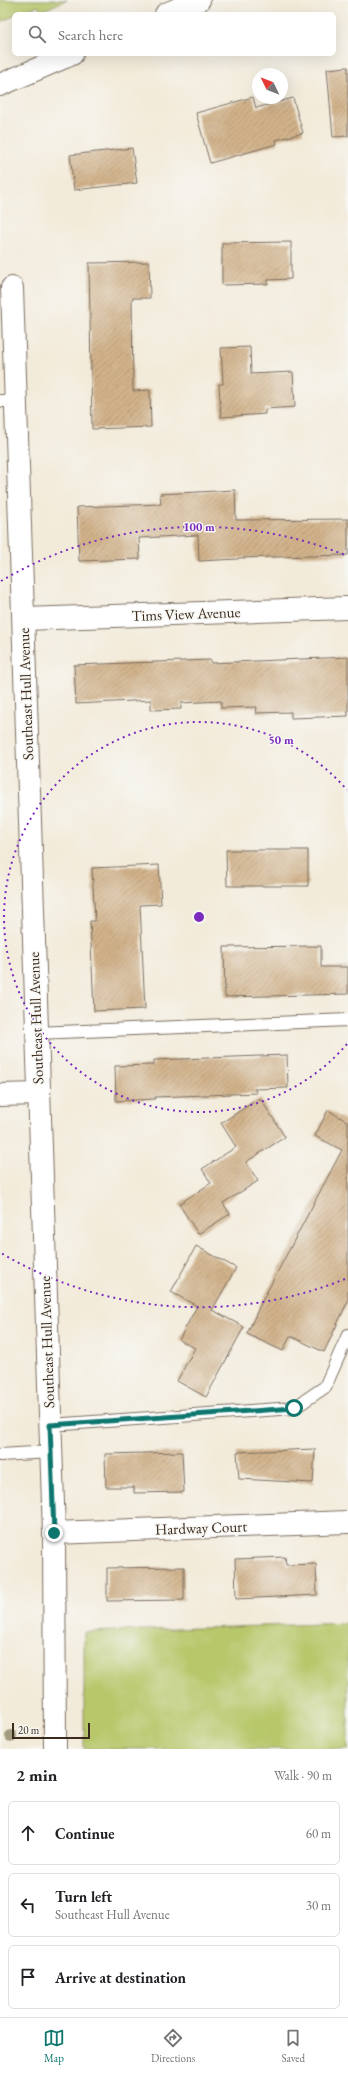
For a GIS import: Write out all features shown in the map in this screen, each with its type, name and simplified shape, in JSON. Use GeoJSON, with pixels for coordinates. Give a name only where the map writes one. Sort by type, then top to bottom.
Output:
{"type":"FeatureCollection","features":[{"type":"Feature","properties":{"kind":"street"},"geometry":{"type":"LineString","coordinates":[[171,12],[199,0]]}},
{"type":"Feature","properties":{"kind":"street"},"geometry":{"type":"LineString","coordinates":[[6,82],[67,56]]}},
{"type":"Feature","properties":{"kind":"street","name":"Southeast Hull Avenue"},"geometry":{"type":"LineString","coordinates":[[12,288],[8,401],[24,619],[38,1094],[52,1452],[55,1749]]}},
{"type":"Feature","properties":{"kind":"street","name":"Tims View Avenue"},"geometry":{"type":"LineString","coordinates":[[24,619],[348,608]]}},
{"type":"Feature","properties":{"kind":"street"},"geometry":{"type":"LineString","coordinates":[[0,1095],[38,1094]]}},
{"type":"Feature","properties":{"kind":"street","name":"Hardway Court"},"geometry":{"type":"LineString","coordinates":[[54,1533],[348,1522]]}},
{"type":"Feature","properties":{"kind":"lane"},"geometry":{"type":"LineString","coordinates":[[36,1033],[348,1020]]}},
{"type":"Feature","properties":{"kind":"lane"},"geometry":{"type":"LineString","coordinates":[[50,1425],[294,1408],[325,1387],[348,1335]]}},
{"type":"Feature","properties":{"kind":"lane"},"geometry":{"type":"LineString","coordinates":[[0,1455],[52,1452]]}},
{"type":"Feature","properties":{"kind":"green space"},"geometry":{"type":"Polygon","coordinates":[[[0,0],[67,0],[41,11],[38,6],[20,12],[12,12],[12,17],[0,22],[0,0]]]}},
{"type":"Feature","properties":{"kind":"green space"},"geometry":{"type":"Polygon","coordinates":[[[348,1623],[348,1749],[84,1749],[84,1632],[348,1623]]]}},
{"type":"Feature","properties":{"kind":"building"},"geometry":{"type":"Polygon","coordinates":[[[348,67],[348,136],[333,137],[327,69],[348,67]]]}},
{"type":"Feature","properties":{"kind":"building"},"geometry":{"type":"Polygon","coordinates":[[[252,97],[252,104],[255,104],[256,108],[271,104],[288,104],[288,99],[293,98],[303,133],[276,140],[277,144],[210,163],[196,113],[252,97]]]}},
{"type":"Feature","properties":{"kind":"building"},"geometry":{"type":"Polygon","coordinates":[[[132,148],[137,183],[74,190],[70,155],[132,148]]]}},
{"type":"Feature","properties":{"kind":"building"},"geometry":{"type":"Polygon","coordinates":[[[291,242],[291,279],[268,280],[268,284],[222,285],[222,243],[291,242]]]}},
{"type":"Feature","properties":{"kind":"building"},"geometry":{"type":"Polygon","coordinates":[[[149,262],[150,298],[132,298],[133,391],[150,390],[151,427],[92,429],[89,263],[149,262]]]}},
{"type":"Feature","properties":{"kind":"building"},"geometry":{"type":"Polygon","coordinates":[[[250,347],[251,374],[293,372],[295,407],[265,409],[265,414],[221,417],[219,384],[223,384],[221,348],[250,347]]]}},
{"type":"Feature","properties":{"kind":"building"},"geometry":{"type":"Polygon","coordinates":[[[235,490],[236,520],[348,519],[348,555],[238,558],[199,561],[198,535],[139,538],[140,559],[79,561],[77,507],[161,504],[160,494],[235,490]]]}},
{"type":"Feature","properties":{"kind":"building"},"geometry":{"type":"Polygon","coordinates":[[[348,657],[348,716],[291,718],[291,712],[256,713],[257,707],[221,708],[221,701],[181,703],[181,709],[151,710],[151,700],[76,704],[74,665],[211,660],[211,663],[348,657]]]}},
{"type":"Feature","properties":{"kind":"building"},"geometry":{"type":"Polygon","coordinates":[[[226,850],[308,850],[308,886],[227,886],[226,850]]]}},
{"type":"Feature","properties":{"kind":"building"},"geometry":{"type":"Polygon","coordinates":[[[159,865],[161,904],[140,905],[145,1009],[94,1011],[90,921],[95,921],[92,868],[159,865]]]}},
{"type":"Feature","properties":{"kind":"building"},"geometry":{"type":"Polygon","coordinates":[[[321,946],[321,967],[348,967],[348,994],[225,997],[224,947],[321,946]]]}},
{"type":"Feature","properties":{"kind":"building"},"geometry":{"type":"Polygon","coordinates":[[[287,1055],[288,1088],[254,1089],[257,1093],[155,1097],[155,1099],[116,1101],[115,1066],[154,1065],[154,1060],[287,1055]]]}},
{"type":"Feature","properties":{"kind":"building"},"geometry":{"type":"Polygon","coordinates":[[[260,1098],[285,1137],[246,1162],[258,1181],[223,1203],[230,1214],[198,1234],[179,1204],[211,1183],[202,1169],[236,1147],[221,1123],[260,1098]]]}},
{"type":"Feature","properties":{"kind":"building"},"geometry":{"type":"Polygon","coordinates":[[[328,1110],[348,1122],[348,1301],[324,1352],[290,1336],[283,1351],[247,1334],[261,1303],[342,1150],[315,1136],[328,1110]]]}},
{"type":"Feature","properties":{"kind":"building"},"geometry":{"type":"Polygon","coordinates":[[[196,1246],[236,1268],[212,1310],[244,1327],[206,1397],[177,1381],[195,1348],[179,1340],[197,1306],[171,1292],[196,1246]]]}},
{"type":"Feature","properties":{"kind":"building"},"geometry":{"type":"Polygon","coordinates":[[[315,1449],[313,1483],[239,1479],[237,1452],[315,1449]]]}},
{"type":"Feature","properties":{"kind":"building"},"geometry":{"type":"Polygon","coordinates":[[[182,1452],[184,1492],[134,1493],[134,1487],[106,1487],[105,1454],[182,1452]]]}},
{"type":"Feature","properties":{"kind":"building"},"geometry":{"type":"Polygon","coordinates":[[[285,1557],[286,1565],[316,1564],[317,1595],[236,1599],[235,1559],[285,1557]]]}},
{"type":"Feature","properties":{"kind":"building"},"geometry":{"type":"Polygon","coordinates":[[[184,1567],[184,1600],[107,1601],[107,1568],[184,1567]]]}},
{"type":"Feature","properties":{"kind":"route"},"geometry":{"type":"LineString","coordinates":[[54,1533],[50,1425],[294,1408]]}}]}
